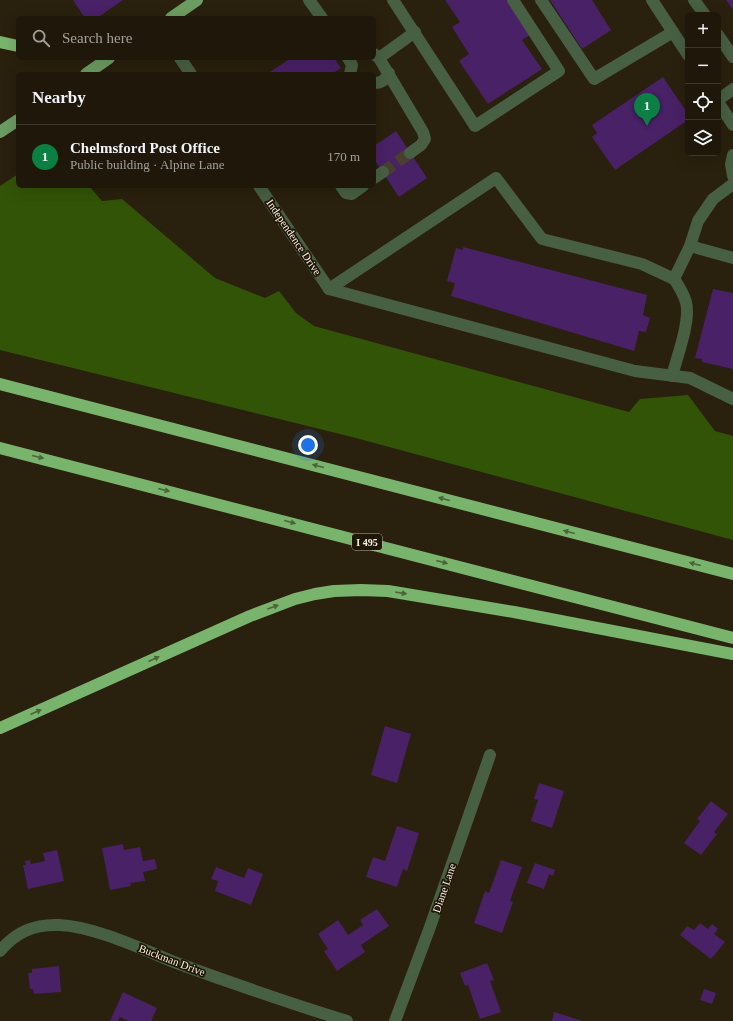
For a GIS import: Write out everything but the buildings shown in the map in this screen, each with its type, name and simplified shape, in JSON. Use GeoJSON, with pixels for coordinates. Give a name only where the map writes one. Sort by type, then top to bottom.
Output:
{"type":"FeatureCollection","features":[{"type":"Feature","properties":{"kind":"highway"},"geometry":{"type":"LineString","coordinates":[[0,42],[16,46]]}},
{"type":"Feature","properties":{"kind":"highway"},"geometry":{"type":"LineString","coordinates":[[0,384],[733,574]]}},
{"type":"Feature","properties":{"kind":"highway","name":"I 495"},"geometry":{"type":"LineString","coordinates":[[0,448],[733,638]]}},
{"type":"Feature","properties":{"kind":"highway"},"geometry":{"type":"LineString","coordinates":[[0,728],[250,616],[295,599],[334,591],[388,591],[521,614],[733,654]]}},
{"type":"Feature","properties":{"kind":"main road"},"geometry":{"type":"LineString","coordinates":[[174,16],[197,0]]}},
{"type":"Feature","properties":{"kind":"main road"},"geometry":{"type":"LineString","coordinates":[[89,72],[105,60]]}},
{"type":"Feature","properties":{"kind":"main road"},"geometry":{"type":"LineString","coordinates":[[0,132],[16,121]]}},
{"type":"Feature","properties":{"kind":"street"},"geometry":{"type":"LineString","coordinates":[[309,0],[321,16]]}},
{"type":"Feature","properties":{"kind":"street"},"geometry":{"type":"LineString","coordinates":[[393,0],[475,126],[559,71],[513,0]]}},
{"type":"Feature","properties":{"kind":"street"},"geometry":{"type":"LineString","coordinates":[[541,0],[594,79],[673,32]]}},
{"type":"Feature","properties":{"kind":"street"},"geometry":{"type":"LineString","coordinates":[[652,0],[685,50]]}},
{"type":"Feature","properties":{"kind":"street"},"geometry":{"type":"LineString","coordinates":[[694,0],[703,12]]}},
{"type":"Feature","properties":{"kind":"street"},"geometry":{"type":"LineString","coordinates":[[410,153],[421,145],[425,139],[423,132],[377,56],[414,32]]}},
{"type":"Feature","properties":{"kind":"street"},"geometry":{"type":"LineString","coordinates":[[721,39],[733,57]]}},
{"type":"Feature","properties":{"kind":"street"},"geometry":{"type":"LineString","coordinates":[[181,60],[190,72]]}},
{"type":"Feature","properties":{"kind":"street"},"geometry":{"type":"LineString","coordinates":[[350,66],[358,72]]}},
{"type":"Feature","properties":{"kind":"street"},"geometry":{"type":"LineString","coordinates":[[376,83],[385,80],[389,74]]}},
{"type":"Feature","properties":{"kind":"street"},"geometry":{"type":"LineString","coordinates":[[721,99],[733,89]]}},
{"type":"Feature","properties":{"kind":"street"},"geometry":{"type":"LineString","coordinates":[[721,106],[733,125]]}},
{"type":"Feature","properties":{"kind":"street"},"geometry":{"type":"LineString","coordinates":[[733,155],[731,164],[733,176]]}},
{"type":"Feature","properties":{"kind":"street"},"geometry":{"type":"LineString","coordinates":[[329,289],[496,178],[542,238],[642,264],[674,279],[682,291],[688,313],[685,330],[672,376]]}},
{"type":"Feature","properties":{"kind":"street"},"geometry":{"type":"LineString","coordinates":[[674,279],[690,246],[698,221],[713,199],[733,184]]}},
{"type":"Feature","properties":{"kind":"street","name":"Independence Drive"},"geometry":{"type":"LineString","coordinates":[[259,188],[329,289]]}},
{"type":"Feature","properties":{"kind":"street"},"geometry":{"type":"LineString","coordinates":[[342,188],[346,194],[352,194],[360,188]]}},
{"type":"Feature","properties":{"kind":"street"},"geometry":{"type":"LineString","coordinates":[[690,246],[733,258]]}},
{"type":"Feature","properties":{"kind":"street"},"geometry":{"type":"LineString","coordinates":[[329,289],[635,371],[690,378],[733,399]]}},
{"type":"Feature","properties":{"kind":"street","name":"Diane Lane"},"geometry":{"type":"LineString","coordinates":[[395,1021],[433,919],[490,755]]}},
{"type":"Feature","properties":{"kind":"street","name":"Buckman Drive"},"geometry":{"type":"LineString","coordinates":[[0,951],[16,935],[27,930],[59,925],[78,928],[106,936],[214,977],[347,1021]]}},
{"type":"Feature","properties":{"kind":"green space"},"geometry":{"type":"Polygon","coordinates":[[[16,175],[16,188],[91,188],[102,201],[122,199],[215,278],[265,298],[279,291],[296,313],[314,326],[629,412],[640,399],[688,395],[715,431],[733,436],[733,540],[356,438],[0,350],[0,186],[16,175]]]}},
{"type":"Feature","properties":{"kind":"tunnel"},"geometry":{"type":"LineString","coordinates":[[383,172],[410,153]]}},
{"type":"Feature","properties":{"kind":"place","name":"Chelmsford Post Office"},"geometry":{"type":"Point","coordinates":[647,126]}}]}
